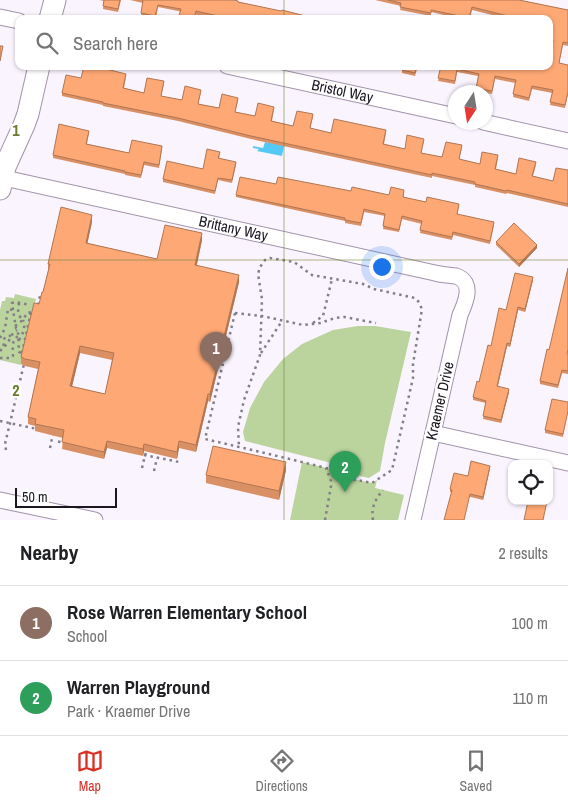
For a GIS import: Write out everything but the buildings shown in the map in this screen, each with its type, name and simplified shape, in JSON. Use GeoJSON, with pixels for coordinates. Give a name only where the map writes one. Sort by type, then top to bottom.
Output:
{"type":"FeatureCollection","features":[{"type":"Feature","properties":{"kind":"main road"},"geometry":{"type":"LineString","coordinates":[[51,15],[55,0]]}},
{"type":"Feature","properties":{"kind":"main road"},"geometry":{"type":"LineString","coordinates":[[1,181],[28,114],[38,70]]}},
{"type":"Feature","properties":{"kind":"street"},"geometry":{"type":"LineString","coordinates":[[0,17],[15,19]]}},
{"type":"Feature","properties":{"kind":"street","name":"Bristol Way"},"geometry":{"type":"LineString","coordinates":[[245,70],[448,114]]}},
{"type":"Feature","properties":{"kind":"street"},"geometry":{"type":"LineString","coordinates":[[493,124],[568,141]]}},
{"type":"Feature","properties":{"kind":"street","name":"Brittany Way"},"geometry":{"type":"LineString","coordinates":[[1,181],[455,276],[464,282]]}},
{"type":"Feature","properties":{"kind":"street","name":"Kraemer Drive"},"geometry":{"type":"LineString","coordinates":[[413,520],[460,315],[467,298],[464,282]]}},
{"type":"Feature","properties":{"kind":"street"},"geometry":{"type":"LineString","coordinates":[[433,433],[568,463]]}},
{"type":"Feature","properties":{"kind":"street"},"geometry":{"type":"LineString","coordinates":[[0,500],[95,520]]}},
{"type":"Feature","properties":{"kind":"path"},"geometry":{"type":"LineString","coordinates":[[260,354],[262,316],[262,299],[258,274],[265,260],[270,258],[294,262],[312,275],[363,284],[374,289],[414,298],[418,302],[422,309],[413,364],[413,378],[392,470],[372,483],[347,478],[346,473],[205,439],[235,313],[262,316],[298,324],[320,323],[344,316],[376,323]]}},
{"type":"Feature","properties":{"kind":"path"},"geometry":{"type":"LineString","coordinates":[[312,324],[324,316],[332,279]]}},
{"type":"Feature","properties":{"kind":"path"},"geometry":{"type":"LineString","coordinates":[[15,326],[22,321],[27,313],[36,312],[40,296],[48,298]]}},
{"type":"Feature","properties":{"kind":"path"},"geometry":{"type":"LineString","coordinates":[[6,450],[5,444],[26,355],[20,352],[12,303],[30,305]]}},
{"type":"Feature","properties":{"kind":"path"},"geometry":{"type":"LineString","coordinates":[[19,303],[18,312],[24,322],[24,332],[19,341]]}},
{"type":"Feature","properties":{"kind":"path"},"geometry":{"type":"LineString","coordinates":[[0,338],[5,328],[8,309],[13,310]]}},
{"type":"Feature","properties":{"kind":"path"},"geometry":{"type":"LineString","coordinates":[[22,353],[31,312]]}},
{"type":"Feature","properties":{"kind":"path"},"geometry":{"type":"LineString","coordinates":[[239,447],[238,427],[244,400],[260,354],[282,321]]}},
{"type":"Feature","properties":{"kind":"path"},"geometry":{"type":"LineString","coordinates":[[0,351],[17,330]]}},
{"type":"Feature","properties":{"kind":"path"},"geometry":{"type":"LineString","coordinates":[[0,358],[10,358],[13,356],[12,344],[18,336]]}},
{"type":"Feature","properties":{"kind":"path"},"geometry":{"type":"LineString","coordinates":[[0,421],[45,431]]}},
{"type":"Feature","properties":{"kind":"path"},"geometry":{"type":"LineString","coordinates":[[50,448],[53,433],[60,435],[59,443]]}},
{"type":"Feature","properties":{"kind":"path"},"geometry":{"type":"LineString","coordinates":[[142,468],[146,453],[180,462]]}},
{"type":"Feature","properties":{"kind":"path"},"geometry":{"type":"LineString","coordinates":[[154,471],[159,456]]}},
{"type":"Feature","properties":{"kind":"path"},"geometry":{"type":"LineString","coordinates":[[324,520],[331,486],[326,468]]}},
{"type":"Feature","properties":{"kind":"path"},"geometry":{"type":"LineString","coordinates":[[373,520],[373,507],[383,490]]}},
{"type":"Feature","properties":{"kind":"green space"},"geometry":{"type":"Polygon","coordinates":[[[15,294],[36,299],[21,365],[0,360],[0,310],[2,301],[5,301],[6,297],[14,298],[15,294]]]}},
{"type":"Feature","properties":{"kind":"green space"},"geometry":{"type":"Polygon","coordinates":[[[358,326],[375,326],[411,332],[380,471],[369,478],[351,474],[351,468],[245,441],[243,432],[250,408],[264,382],[283,359],[302,344],[333,330],[358,326]]]}},
{"type":"Feature","properties":{"kind":"green space"},"geometry":{"type":"Polygon","coordinates":[[[302,462],[346,473],[348,478],[372,483],[377,480],[375,488],[404,495],[398,520],[290,520],[302,462]]]}},
{"type":"Feature","properties":{"kind":"water"},"geometry":{"type":"Polygon","coordinates":[[[286,129],[282,156],[257,151],[259,149],[253,148],[253,146],[263,148],[265,142],[282,145],[286,129]]]}},
{"type":"Feature","properties":{"kind":"place","name":"Rose Warren Elementary School"},"geometry":{"type":"Point","coordinates":[216,373]}},
{"type":"Feature","properties":{"kind":"place","name":"Warren Playground"},"geometry":{"type":"Point","coordinates":[345,492]}}]}
